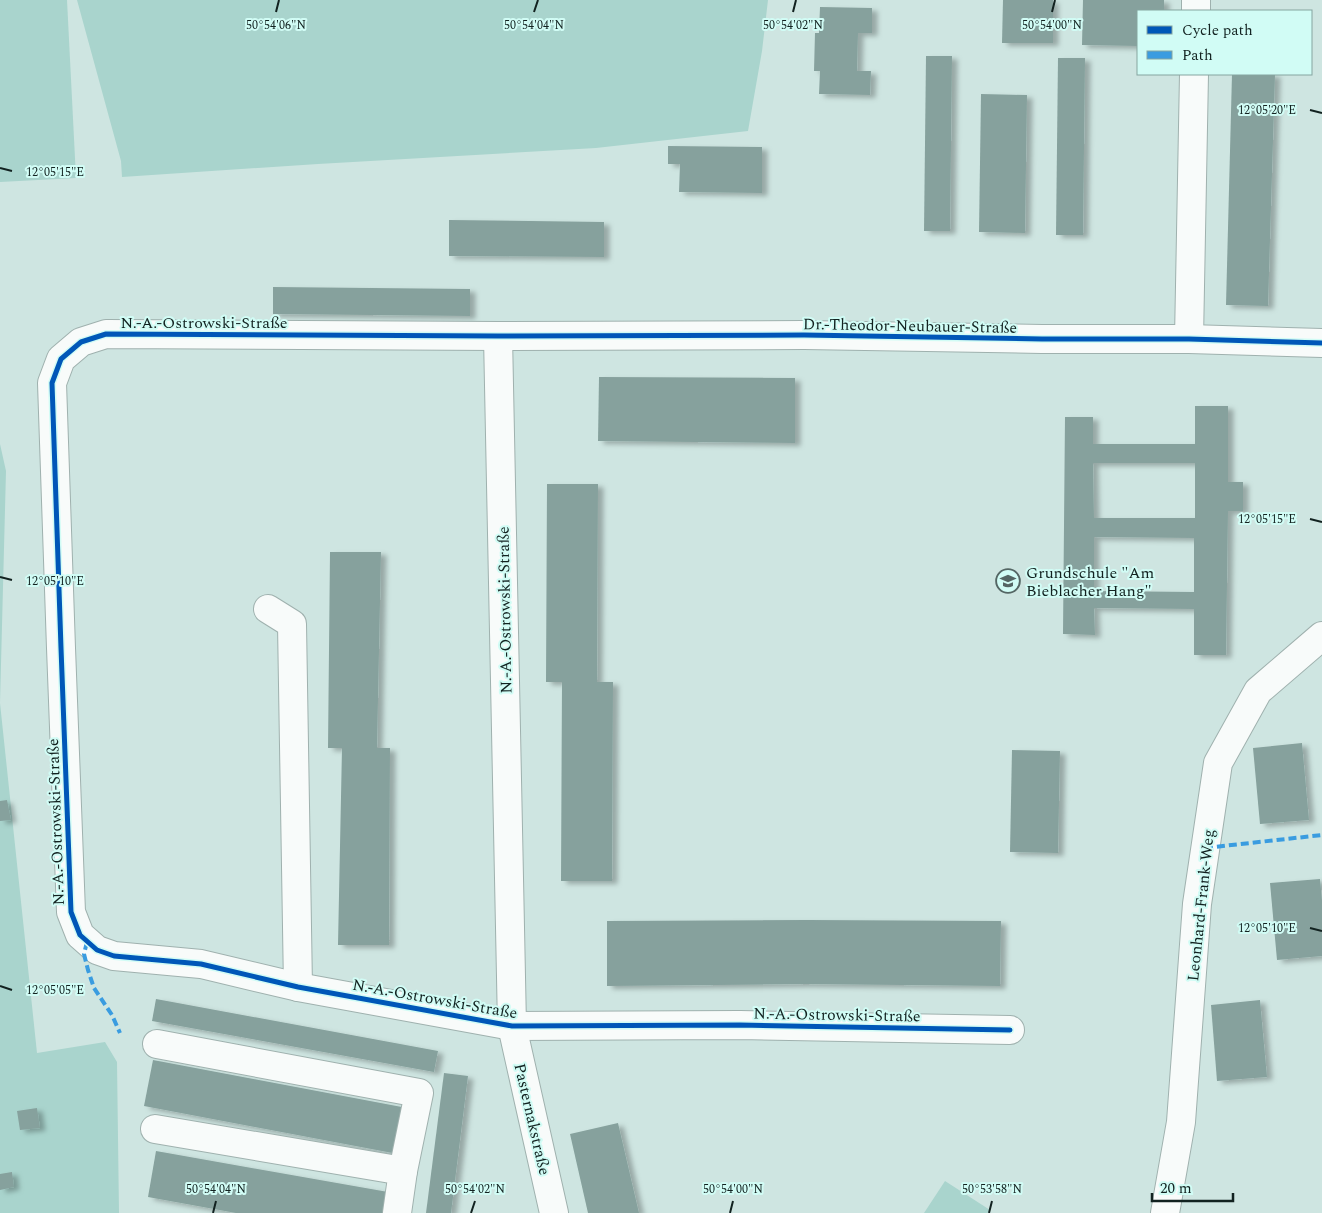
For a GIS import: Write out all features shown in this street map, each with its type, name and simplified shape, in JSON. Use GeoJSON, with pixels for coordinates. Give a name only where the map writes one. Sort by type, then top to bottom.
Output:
{"type":"FeatureCollection","features":[{"type":"Feature","properties":{"kind":"street"},"geometry":{"type":"LineString","coordinates":[[1189,339],[1194,75]]}},
{"type":"Feature","properties":{"kind":"street","name":"N.-A.-Ostrowski-Straße"},"geometry":{"type":"LineString","coordinates":[[512,1026],[498,336],[106,334],[81,342],[61,359],[52,383],[71,902],[72,912],[80,935],[97,950],[114,956],[201,964],[298,986],[512,1026],[740,1025],[1010,1030]]}},
{"type":"Feature","properties":{"kind":"street","name":"Dr.-Theodor-Neubauer-Straße"},"geometry":{"type":"LineString","coordinates":[[498,336],[804,335],[1042,339],[1189,339],[1322,343]]}},
{"type":"Feature","properties":{"kind":"street"},"geometry":{"type":"LineString","coordinates":[[268,609],[292,624],[298,986]]}},
{"type":"Feature","properties":{"kind":"street","name":"Leonhard-Frank-Weg"},"geometry":{"type":"LineString","coordinates":[[1165,1213],[1181,1122],[1197,904],[1218,763],[1258,691],[1322,636]]}},
{"type":"Feature","properties":{"kind":"street","name":"Pasternakstraße"},"geometry":{"type":"LineString","coordinates":[[512,1026],[554,1213]]}},
{"type":"Feature","properties":{"kind":"street"},"geometry":{"type":"LineString","coordinates":[[157,1044],[420,1093],[403,1171],[397,1213]]}},
{"type":"Feature","properties":{"kind":"street"},"geometry":{"type":"LineString","coordinates":[[155,1129],[403,1171]]}},
{"type":"Feature","properties":{"kind":"green space"},"geometry":{"type":"Polygon","coordinates":[[[0,0],[67,0],[76,178],[0,182],[0,0]]]}},
{"type":"Feature","properties":{"kind":"green space"},"geometry":{"type":"Polygon","coordinates":[[[77,0],[768,0],[762,51],[748,131],[596,148],[122,177],[121,161],[77,0]]]}},
{"type":"Feature","properties":{"kind":"green space"},"geometry":{"type":"Polygon","coordinates":[[[0,444],[6,471],[0,703],[0,444]]]}},
{"type":"Feature","properties":{"kind":"green space"},"geometry":{"type":"Polygon","coordinates":[[[0,703],[37,1053],[105,1042],[117,1062],[119,1213],[0,1213],[0,703]]]}},
{"type":"Feature","properties":{"kind":"green space"},"geometry":{"type":"Polygon","coordinates":[[[945,1181],[990,1210],[988,1213],[924,1213],[945,1181]]]}},
{"type":"Feature","properties":{"kind":"building"},"geometry":{"type":"Polygon","coordinates":[[[1003,0],[1053,0],[1053,43],[1002,43],[1003,0]]]}},
{"type":"Feature","properties":{"kind":"building"},"geometry":{"type":"Polygon","coordinates":[[[1083,0],[1164,0],[1164,10],[1137,10],[1137,46],[1082,45],[1083,0]]]}},
{"type":"Feature","properties":{"kind":"building"},"geometry":{"type":"Polygon","coordinates":[[[820,7],[872,8],[872,33],[858,33],[857,71],[871,71],[870,95],[819,94],[820,71],[814,71],[815,33],[819,33],[820,7]]]}},
{"type":"Feature","properties":{"kind":"building"},"geometry":{"type":"Polygon","coordinates":[[[926,56],[952,56],[950,231],[924,231],[926,56]]]}},
{"type":"Feature","properties":{"kind":"building"},"geometry":{"type":"Polygon","coordinates":[[[1058,58],[1085,58],[1083,235],[1056,235],[1058,58]]]}},
{"type":"Feature","properties":{"kind":"building"},"geometry":{"type":"Polygon","coordinates":[[[1232,75],[1275,75],[1268,306],[1226,305],[1232,75]]]}},
{"type":"Feature","properties":{"kind":"building"},"geometry":{"type":"Polygon","coordinates":[[[981,94],[1027,95],[1025,233],[979,232],[981,94]]]}},
{"type":"Feature","properties":{"kind":"building"},"geometry":{"type":"Polygon","coordinates":[[[668,146],[762,147],[762,193],[679,192],[680,164],[668,164],[668,146]]]}},
{"type":"Feature","properties":{"kind":"building"},"geometry":{"type":"Polygon","coordinates":[[[449,220],[604,222],[604,257],[449,256],[449,220]]]}},
{"type":"Feature","properties":{"kind":"building"},"geometry":{"type":"Polygon","coordinates":[[[273,287],[470,289],[470,316],[273,314],[273,287]]]}},
{"type":"Feature","properties":{"kind":"building"},"geometry":{"type":"Polygon","coordinates":[[[599,377],[795,378],[795,443],[598,441],[599,377]]]}},
{"type":"Feature","properties":{"kind":"building"},"geometry":{"type":"Polygon","coordinates":[[[1195,406],[1228,406],[1228,482],[1243,482],[1243,511],[1228,511],[1226,655],[1194,655],[1194,609],[1094,608],[1095,635],[1063,634],[1065,417],[1093,417],[1093,444],[1195,444],[1195,406]],[[1093,463],[1094,518],[1195,518],[1195,463],[1093,463]],[[1094,537],[1094,591],[1194,592],[1194,538],[1094,537]]]}},
{"type":"Feature","properties":{"kind":"building"},"geometry":{"type":"Polygon","coordinates":[[[547,484],[598,484],[597,682],[613,682],[612,881],[561,881],[562,682],[546,682],[547,484]]]}},
{"type":"Feature","properties":{"kind":"building"},"geometry":{"type":"Polygon","coordinates":[[[330,552],[381,552],[377,748],[390,748],[389,945],[338,945],[342,748],[328,748],[330,552]]]}},
{"type":"Feature","properties":{"kind":"building"},"geometry":{"type":"Polygon","coordinates":[[[1302,743],[1309,820],[1260,824],[1253,748],[1302,743]]]}},
{"type":"Feature","properties":{"kind":"building"},"geometry":{"type":"Polygon","coordinates":[[[1012,750],[1060,751],[1058,853],[1010,852],[1012,750]]]}},
{"type":"Feature","properties":{"kind":"building"},"geometry":{"type":"Polygon","coordinates":[[[7,800],[11,820],[0,821],[0,801],[7,800]]]}},
{"type":"Feature","properties":{"kind":"building"},"geometry":{"type":"Polygon","coordinates":[[[1320,879],[1322,956],[1277,960],[1270,883],[1320,879]]]}},
{"type":"Feature","properties":{"kind":"building"},"geometry":{"type":"Polygon","coordinates":[[[607,921],[1001,921],[1000,986],[806,984],[607,986],[607,921]]]}},
{"type":"Feature","properties":{"kind":"building"},"geometry":{"type":"Polygon","coordinates":[[[156,999],[438,1051],[434,1072],[152,1021],[156,999]]]}},
{"type":"Feature","properties":{"kind":"building"},"geometry":{"type":"Polygon","coordinates":[[[1260,1000],[1267,1077],[1217,1081],[1211,1005],[1260,1000]]]}},
{"type":"Feature","properties":{"kind":"building"},"geometry":{"type":"Polygon","coordinates":[[[153,1060],[407,1108],[398,1154],[144,1106],[153,1060]]]}},
{"type":"Feature","properties":{"kind":"building"},"geometry":{"type":"Polygon","coordinates":[[[444,1073],[468,1076],[451,1213],[426,1213],[444,1073]]]}},
{"type":"Feature","properties":{"kind":"building"},"geometry":{"type":"Polygon","coordinates":[[[37,1108],[40,1128],[20,1130],[17,1111],[37,1108]]]}},
{"type":"Feature","properties":{"kind":"building"},"geometry":{"type":"Polygon","coordinates":[[[618,1123],[639,1213],[588,1213],[570,1134],[618,1123]]]}},
{"type":"Feature","properties":{"kind":"building"},"geometry":{"type":"Polygon","coordinates":[[[156,1151],[388,1192],[385,1213],[236,1213],[148,1197],[156,1151]]]}},
{"type":"Feature","properties":{"kind":"building"},"geometry":{"type":"Polygon","coordinates":[[[12,1172],[14,1187],[0,1190],[0,1174],[12,1172]]]}},
{"type":"Feature","properties":{"kind":"marked path"},"geometry":{"type":"LineString","coordinates":[[1205,848],[1322,835]]}},
{"type":"Feature","properties":{"kind":"marked path"},"geometry":{"type":"LineString","coordinates":[[87,942],[84,954],[94,988],[112,1015],[120,1033]]}},
{"type":"Feature","properties":{"kind":"cycle path"},"geometry":{"type":"LineString","coordinates":[[1010,1030],[740,1025],[512,1026],[298,987],[201,964],[114,956],[97,950],[80,935],[71,912],[52,383],[61,359],[81,342],[106,334],[804,335],[1042,339],[1189,339],[1322,343]]}},
{"type":"Feature","properties":{"kind":"place","name":"Grundschule \"Am Bieblacher Hang\""},"geometry":{"type":"Point","coordinates":[1008,581]}}]}
